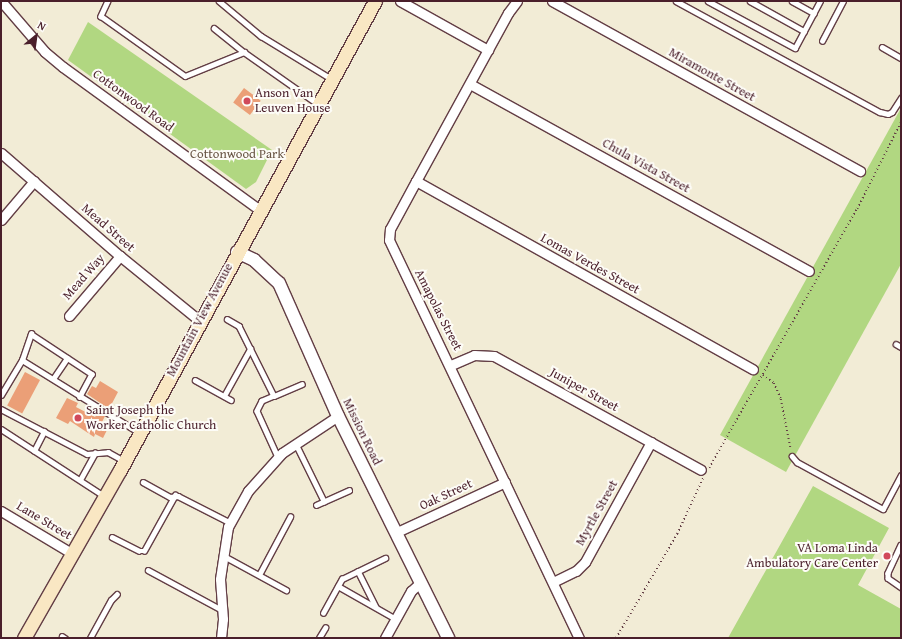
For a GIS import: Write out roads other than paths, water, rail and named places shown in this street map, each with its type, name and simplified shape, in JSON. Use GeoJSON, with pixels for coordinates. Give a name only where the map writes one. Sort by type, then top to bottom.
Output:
{"type":"FeatureCollection","features":[{"type":"Feature","properties":{"kind":"main road","name":"Mountain View Avenue"},"geometry":{"type":"LineString","coordinates":[[24,638],[73,554],[140,433],[237,252],[375,1]]}},
{"type":"Feature","properties":{"kind":"street","name":"Cottonwood Road"},"geometry":{"type":"LineString","coordinates":[[1,1],[45,52],[260,210]]}},
{"type":"Feature","properties":{"kind":"street"},"geometry":{"type":"LineString","coordinates":[[400,1],[488,50]]}},
{"type":"Feature","properties":{"kind":"street","name":"Amapolas Street"},"geometry":{"type":"LineString","coordinates":[[517,1],[508,13],[390,229],[389,240],[579,638]]}},
{"type":"Feature","properties":{"kind":"street","name":"Miramonte Street"},"geometry":{"type":"LineString","coordinates":[[552,1],[860,171]]}},
{"type":"Feature","properties":{"kind":"street","name":"Chula Vista Street"},"geometry":{"type":"LineString","coordinates":[[470,84],[809,271]]}},
{"type":"Feature","properties":{"kind":"street","name":"Mead Street"},"geometry":{"type":"LineString","coordinates":[[1,153],[120,256],[200,321]]}},
{"type":"Feature","properties":{"kind":"street"},"geometry":{"type":"LineString","coordinates":[[1,220],[34,181]]}},
{"type":"Feature","properties":{"kind":"street","name":"Lomas Verdes Street"},"geometry":{"type":"LineString","coordinates":[[416,181],[753,369]]}},
{"type":"Feature","properties":{"kind":"street","name":"Mission Road"},"geometry":{"type":"LineString","coordinates":[[237,252],[254,260],[279,283],[338,416],[397,532],[448,638]]}},
{"type":"Feature","properties":{"kind":"street","name":"Mead Way"},"geometry":{"type":"LineString","coordinates":[[69,316],[120,256]]}},
{"type":"Feature","properties":{"kind":"street","name":"Juniper Street"},"geometry":{"type":"LineString","coordinates":[[450,365],[474,355],[494,356],[702,470]]}},
{"type":"Feature","properties":{"kind":"street"},"geometry":{"type":"LineString","coordinates":[[221,638],[222,610],[220,579],[231,523],[248,491],[278,457],[338,416]]}},
{"type":"Feature","properties":{"kind":"street","name":"Myrtle Street"},"geometry":{"type":"LineString","coordinates":[[553,582],[576,571],[585,562],[650,442]]}},
{"type":"Feature","properties":{"kind":"street","name":"Oak Street"},"geometry":{"type":"LineString","coordinates":[[397,532],[505,482]]}},
{"type":"Feature","properties":{"kind":"street","name":"Lane Street"},"geometry":{"type":"LineString","coordinates":[[1,511],[73,554]]}},
{"type":"Feature","properties":{"kind":"street"},"geometry":{"type":"LineString","coordinates":[[385,638],[411,591],[421,582]]}},
{"type":"Feature","properties":{"kind":"lane"},"geometry":{"type":"LineString","coordinates":[[108,1],[101,16],[185,76],[244,52]]}},
{"type":"Feature","properties":{"kind":"lane"},"geometry":{"type":"LineString","coordinates":[[219,1],[262,36],[332,79]]}},
{"type":"Feature","properties":{"kind":"lane"},"geometry":{"type":"LineString","coordinates":[[676,1],[880,112],[888,114],[892,112],[901,98]]}},
{"type":"Feature","properties":{"kind":"lane"},"geometry":{"type":"LineString","coordinates":[[708,1],[795,48],[820,1]]}},
{"type":"Feature","properties":{"kind":"lane"},"geometry":{"type":"LineString","coordinates":[[750,1],[804,31]]}},
{"type":"Feature","properties":{"kind":"lane"},"geometry":{"type":"LineString","coordinates":[[792,1],[814,13]]}},
{"type":"Feature","properties":{"kind":"lane"},"geometry":{"type":"LineString","coordinates":[[822,41],[843,1]]}},
{"type":"Feature","properties":{"kind":"lane"},"geometry":{"type":"LineString","coordinates":[[214,28],[244,52],[318,104]]}},
{"type":"Feature","properties":{"kind":"lane"},"geometry":{"type":"LineString","coordinates":[[882,47],[901,58]]}},
{"type":"Feature","properties":{"kind":"lane"},"geometry":{"type":"LineString","coordinates":[[227,319],[239,326],[274,396]]}},
{"type":"Feature","properties":{"kind":"lane"},"geometry":{"type":"LineString","coordinates":[[1,394],[22,360],[31,334],[92,374],[80,396]]}},
{"type":"Feature","properties":{"kind":"lane"},"geometry":{"type":"LineString","coordinates":[[896,344],[901,347]]}},
{"type":"Feature","properties":{"kind":"lane"},"geometry":{"type":"LineString","coordinates":[[224,396],[250,349]]}},
{"type":"Feature","properties":{"kind":"lane"},"geometry":{"type":"LineString","coordinates":[[53,379],[67,358]]}},
{"type":"Feature","properties":{"kind":"lane"},"geometry":{"type":"LineString","coordinates":[[22,360],[140,433]]}},
{"type":"Feature","properties":{"kind":"lane"},"geometry":{"type":"LineString","coordinates":[[195,380],[231,400]]}},
{"type":"Feature","properties":{"kind":"lane"},"geometry":{"type":"LineString","coordinates":[[278,457],[256,411],[262,401],[302,384]]}},
{"type":"Feature","properties":{"kind":"lane"},"geometry":{"type":"LineString","coordinates":[[1,409],[87,454],[108,452],[124,461]]}},
{"type":"Feature","properties":{"kind":"lane"},"geometry":{"type":"LineString","coordinates":[[1,429],[105,496]]}},
{"type":"Feature","properties":{"kind":"lane"},"geometry":{"type":"LineString","coordinates":[[34,451],[44,432]]}},
{"type":"Feature","properties":{"kind":"lane"},"geometry":{"type":"LineString","coordinates":[[296,444],[324,501]]}},
{"type":"Feature","properties":{"kind":"lane"},"geometry":{"type":"LineString","coordinates":[[80,480],[95,453]]}},
{"type":"Feature","properties":{"kind":"lane"},"geometry":{"type":"LineString","coordinates":[[792,456],[797,462],[882,509],[901,475]]}},
{"type":"Feature","properties":{"kind":"lane"},"geometry":{"type":"LineString","coordinates":[[143,482],[170,497],[175,495],[231,523]]}},
{"type":"Feature","properties":{"kind":"lane"},"geometry":{"type":"LineString","coordinates":[[316,505],[348,490]]}},
{"type":"Feature","properties":{"kind":"lane"},"geometry":{"type":"LineString","coordinates":[[112,537],[139,551],[144,550],[175,495]]}},
{"type":"Feature","properties":{"kind":"lane"},"geometry":{"type":"LineString","coordinates":[[259,575],[290,518]]}},
{"type":"Feature","properties":{"kind":"lane"},"geometry":{"type":"LineString","coordinates":[[901,545],[888,573],[888,578],[901,587]]}},
{"type":"Feature","properties":{"kind":"lane"},"geometry":{"type":"LineString","coordinates":[[224,556],[286,590]]}},
{"type":"Feature","properties":{"kind":"lane"},"geometry":{"type":"LineString","coordinates":[[323,613],[342,579],[385,558]]}},
{"type":"Feature","properties":{"kind":"lane"},"geometry":{"type":"LineString","coordinates":[[148,570],[222,610]]}},
{"type":"Feature","properties":{"kind":"lane"},"geometry":{"type":"LineString","coordinates":[[358,570],[376,607]]}},
{"type":"Feature","properties":{"kind":"lane"},"geometry":{"type":"LineString","coordinates":[[338,586],[396,619]]}},
{"type":"Feature","properties":{"kind":"lane"},"geometry":{"type":"LineString","coordinates":[[90,638],[111,600],[117,594]]}},
{"type":"Feature","properties":{"kind":"lane"},"geometry":{"type":"LineString","coordinates":[[320,638],[325,628]]}},
{"type":"Feature","properties":{"kind":"place","name":"Anson Van Leuven House"},"geometry":{"type":"Point","coordinates":[247,101]}},
{"type":"Feature","properties":{"kind":"place","name":"Saint Joseph the Worker Catholic Church"},"geometry":{"type":"Point","coordinates":[78,418]}},
{"type":"Feature","properties":{"kind":"place","name":"VA Loma Linda Ambulatory Care Center"},"geometry":{"type":"Point","coordinates":[887,556]}},
{"type":"Feature","properties":{"kind":"park label","name":"Cottonwood Park"},"geometry":{"type":"Point","coordinates":[237,154]}}]}
